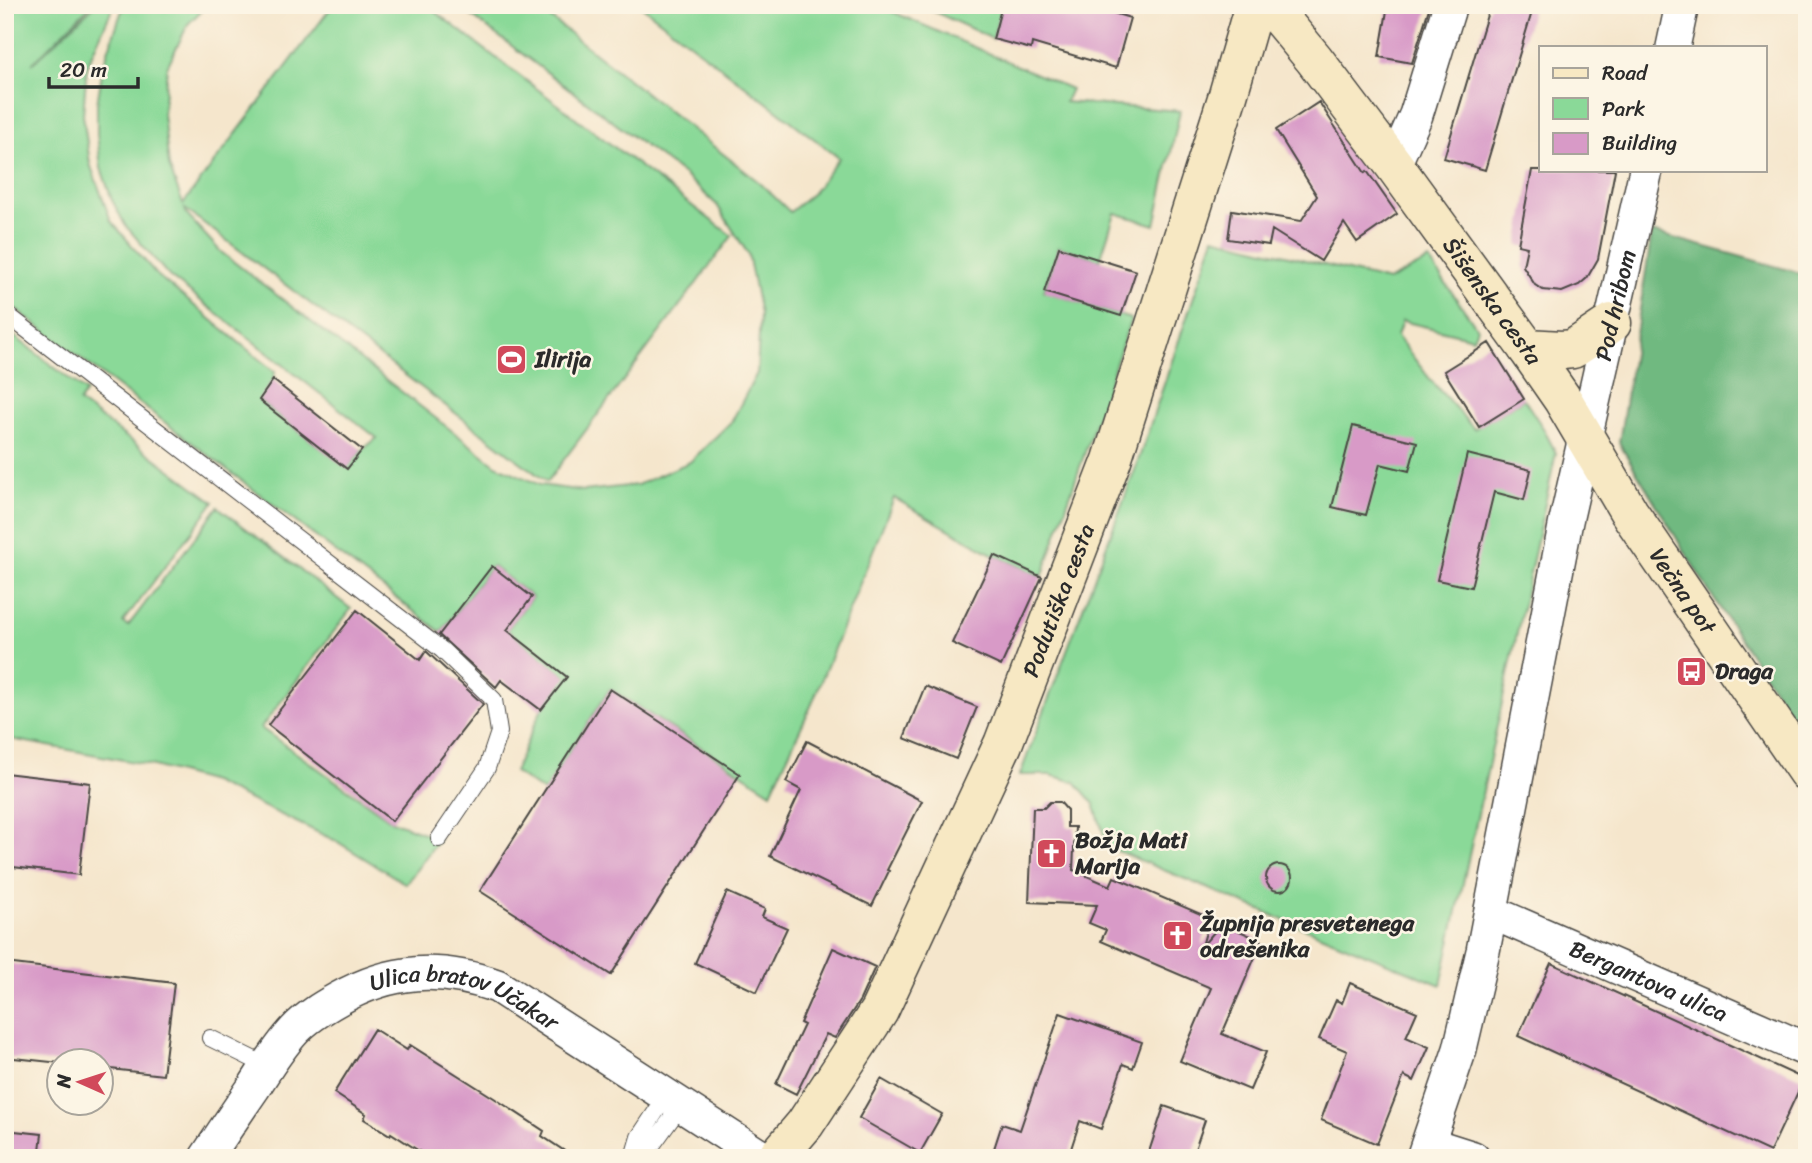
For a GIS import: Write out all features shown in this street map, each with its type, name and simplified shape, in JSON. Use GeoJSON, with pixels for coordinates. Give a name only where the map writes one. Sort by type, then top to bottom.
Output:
{"type":"FeatureCollection","features":[{"type":"Feature","properties":{"kind":"main road","name":"Podutiška cesta"},"geometry":{"type":"LineString","coordinates":[[776,1158],[805,1124],[879,1011],[1003,744],[1112,460],[1254,5]]}},
{"type":"Feature","properties":{"kind":"main road","name":"Šišenska cesta"},"geometry":{"type":"LineString","coordinates":[[1269,5],[1314,59],[1394,165],[1527,348],[1563,400],[1586,440]]}},
{"type":"Feature","properties":{"kind":"main road"},"geometry":{"type":"LineString","coordinates":[[1527,348],[1573,349],[1612,323]]}},
{"type":"Feature","properties":{"kind":"main road","name":"Večna pot"},"geometry":{"type":"LineString","coordinates":[[1586,440],[1629,512],[1807,772]]}},
{"type":"Feature","properties":{"kind":"street"},"geometry":{"type":"LineString","coordinates":[[1394,165],[1416,115],[1450,5]]}},
{"type":"Feature","properties":{"kind":"street"},"geometry":{"type":"LineString","coordinates":[[1673,46],[1682,5]]}},
{"type":"Feature","properties":{"kind":"street","name":"Pod hribom"},"geometry":{"type":"LineString","coordinates":[[1586,440],[1646,172]]}},
{"type":"Feature","properties":{"kind":"street"},"geometry":{"type":"LineString","coordinates":[[1473,1158],[1426,1151],[1460,1049],[1490,912],[1566,521],[1586,440]]}},
{"type":"Feature","properties":{"kind":"street","name":"Bergantova ulica"},"geometry":{"type":"LineString","coordinates":[[1490,912],[1807,1051]]}},
{"type":"Feature","properties":{"kind":"street","name":"Ulica bratov Učakar"},"geometry":{"type":"LineString","coordinates":[[206,1158],[267,1066],[296,1029],[317,1011],[354,990],[383,978],[430,972],[473,978],[497,986],[763,1158]]}},
{"type":"Feature","properties":{"kind":"lane"},"geometry":{"type":"LineString","coordinates":[[5,313],[442,650],[494,700],[499,732],[487,768],[439,839]]}},
{"type":"Feature","properties":{"kind":"lane"},"geometry":{"type":"LineString","coordinates":[[210,1038],[267,1066]]}},
{"type":"Feature","properties":{"kind":"lane"},"geometry":{"type":"LineString","coordinates":[[633,1156],[639,1137],[675,1100]]}},
{"type":"Feature","properties":{"kind":"green space"},"geometry":{"type":"Polygon","coordinates":[[[5,5],[91,5],[32,64],[95,5],[114,5],[87,65],[83,115],[90,164],[111,221],[157,275],[275,372],[260,401],[347,468],[362,450],[377,438],[169,276],[125,225],[112,200],[101,168],[97,104],[103,66],[126,5],[207,5],[188,24],[167,67],[163,114],[169,166],[183,204],[333,5],[426,5],[732,236],[547,482],[185,209],[187,215],[221,252],[496,465],[540,485],[584,491],[637,485],[690,462],[732,421],[757,373],[760,314],[748,254],[717,205],[684,175],[457,5],[534,5],[760,183],[790,212],[812,194],[839,158],[640,5],[877,5],[1071,89],[1065,102],[1180,111],[1155,225],[1115,213],[1100,260],[1059,247],[1044,291],[1131,319],[1042,577],[994,555],[894,498],[811,706],[771,792],[610,689],[544,792],[514,772],[541,710],[566,677],[507,630],[532,597],[492,566],[441,632],[5,301],[5,5]]]}},
{"type":"Feature","properties":{"kind":"green space"},"geometry":{"type":"Polygon","coordinates":[[[920,5],[1002,5],[993,39],[920,5]]]}},
{"type":"Feature","properties":{"kind":"green space"},"geometry":{"type":"Polygon","coordinates":[[[1652,232],[1807,275],[1807,739],[1708,590],[1619,443],[1652,232]]]}},
{"type":"Feature","properties":{"kind":"green space"},"geometry":{"type":"Polygon","coordinates":[[[1214,237],[1388,281],[1429,260],[1477,328],[1473,338],[1402,321],[1397,336],[1474,429],[1524,399],[1556,453],[1441,985],[1108,847],[1094,804],[1075,782],[1050,775],[1020,775],[1136,467],[1214,237]]]}},
{"type":"Feature","properties":{"kind":"green space"},"geometry":{"type":"Polygon","coordinates":[[[5,329],[86,392],[79,402],[214,502],[123,622],[128,626],[218,507],[351,609],[261,728],[392,821],[439,839],[406,884],[336,841],[212,782],[150,765],[5,738],[5,329]]]}},
{"type":"Feature","properties":{"kind":"building"},"geometry":{"type":"Polygon","coordinates":[[[1002,5],[1030,5],[1051,11],[1053,5],[1087,5],[1130,18],[1116,68],[1032,43],[1031,49],[993,39],[1002,5]]]}},
{"type":"Feature","properties":{"kind":"building"},"geometry":{"type":"Polygon","coordinates":[[[1388,5],[1430,5],[1412,63],[1379,57],[1388,5]]]}},
{"type":"Feature","properties":{"kind":"building"},"geometry":{"type":"Polygon","coordinates":[[[1490,5],[1534,5],[1485,170],[1444,158],[1490,5]]]}},
{"type":"Feature","properties":{"kind":"building"},"geometry":{"type":"Polygon","coordinates":[[[1319,102],[1365,173],[1367,171],[1397,214],[1357,242],[1344,223],[1321,261],[1272,230],[1269,245],[1228,239],[1232,210],[1301,221],[1317,196],[1276,130],[1319,102]]]}},
{"type":"Feature","properties":{"kind":"building"},"geometry":{"type":"Polygon","coordinates":[[[1532,170],[1615,172],[1598,259],[1587,278],[1579,285],[1562,292],[1543,290],[1535,285],[1523,266],[1527,247],[1518,245],[1532,170]]]}},
{"type":"Feature","properties":{"kind":"building"},"geometry":{"type":"Polygon","coordinates":[[[1059,247],[1136,271],[1121,316],[1044,292],[1059,247]]]}},
{"type":"Feature","properties":{"kind":"building"},"geometry":{"type":"Polygon","coordinates":[[[1489,343],[1524,399],[1479,427],[1444,371],[1489,343]]]}},
{"type":"Feature","properties":{"kind":"building"},"geometry":{"type":"Polygon","coordinates":[[[273,380],[362,450],[347,469],[259,400],[273,380]]]}},
{"type":"Feature","properties":{"kind":"building"},"geometry":{"type":"Polygon","coordinates":[[[1353,426],[1417,442],[1409,471],[1380,464],[1366,515],[1332,507],[1353,426]]]}},
{"type":"Feature","properties":{"kind":"building"},"geometry":{"type":"Polygon","coordinates":[[[1467,454],[1531,470],[1524,500],[1494,492],[1471,587],[1437,580],[1467,454]]]}},
{"type":"Feature","properties":{"kind":"building"},"geometry":{"type":"Polygon","coordinates":[[[994,555],[1042,577],[1001,666],[952,643],[994,555]]]}},
{"type":"Feature","properties":{"kind":"building"},"geometry":{"type":"Polygon","coordinates":[[[492,566],[532,597],[507,630],[567,677],[541,710],[501,680],[496,687],[439,635],[492,566]]]}},
{"type":"Feature","properties":{"kind":"building"},"geometry":{"type":"Polygon","coordinates":[[[357,610],[420,660],[426,651],[483,704],[392,821],[268,725],[357,610]]]}},
{"type":"Feature","properties":{"kind":"building"},"geometry":{"type":"Polygon","coordinates":[[[925,686],[977,707],[956,759],[904,738],[925,686]]]}},
{"type":"Feature","properties":{"kind":"building"},"geometry":{"type":"Polygon","coordinates":[[[610,689],[740,774],[611,975],[480,891],[610,689]]]}},
{"type":"Feature","properties":{"kind":"building"},"geometry":{"type":"Polygon","coordinates":[[[807,741],[922,801],[872,906],[770,856],[801,790],[786,782],[807,741]]]}},
{"type":"Feature","properties":{"kind":"building"},"geometry":{"type":"Polygon","coordinates":[[[5,773],[90,783],[79,875],[5,866],[5,773]]]}},
{"type":"Feature","properties":{"kind":"building"},"geometry":{"type":"Polygon","coordinates":[[[1050,802],[1060,802],[1067,810],[1067,827],[1075,827],[1073,870],[1110,886],[1114,877],[1210,918],[1202,946],[1222,923],[1262,941],[1222,1034],[1266,1052],[1250,1090],[1180,1061],[1211,988],[1101,941],[1106,930],[1089,923],[1097,905],[1029,902],[1033,808],[1044,808],[1050,802]]]}},
{"type":"Feature","properties":{"kind":"building"},"geometry":{"type":"Polygon","coordinates":[[[1279,865],[1288,869],[1292,878],[1288,887],[1279,891],[1270,887],[1266,878],[1270,869],[1279,865]]]}},
{"type":"Feature","properties":{"kind":"building"},"geometry":{"type":"Polygon","coordinates":[[[727,892],[765,909],[762,917],[787,928],[757,992],[695,963],[727,892]]]}},
{"type":"Feature","properties":{"kind":"building"},"geometry":{"type":"Polygon","coordinates":[[[833,948],[875,967],[860,1000],[835,1038],[826,1034],[796,1094],[776,1084],[804,1025],[800,1023],[833,948]]]}},
{"type":"Feature","properties":{"kind":"building"},"geometry":{"type":"Polygon","coordinates":[[[5,963],[174,983],[163,1075],[116,1070],[116,1048],[46,1048],[46,1061],[5,1057],[5,963]]]}},
{"type":"Feature","properties":{"kind":"building"},"geometry":{"type":"Polygon","coordinates":[[[1551,963],[1804,1079],[1770,1152],[1518,1036],[1551,963]]]}},
{"type":"Feature","properties":{"kind":"building"},"geometry":{"type":"Polygon","coordinates":[[[1350,983],[1417,1012],[1406,1037],[1429,1047],[1414,1081],[1404,1076],[1377,1144],[1321,1120],[1347,1051],[1319,1039],[1336,1000],[1342,1003],[1350,983]]]}},
{"type":"Feature","properties":{"kind":"building"},"geometry":{"type":"Polygon","coordinates":[[[1060,1013],[1142,1042],[1133,1068],[1123,1064],[1101,1129],[1080,1121],[1068,1158],[991,1158],[1002,1124],[1020,1130],[1060,1013]]]}},
{"type":"Feature","properties":{"kind":"building"},"geometry":{"type":"Polygon","coordinates":[[[374,1029],[407,1050],[410,1045],[494,1098],[544,1131],[542,1136],[575,1158],[430,1158],[364,1119],[366,1114],[334,1093],[374,1029]]]}},
{"type":"Feature","properties":{"kind":"building"},"geometry":{"type":"Polygon","coordinates":[[[881,1079],[942,1114],[920,1153],[859,1118],[881,1079]]]}},
{"type":"Feature","properties":{"kind":"building"},"geometry":{"type":"Polygon","coordinates":[[[1164,1106],[1205,1120],[1192,1158],[1147,1158],[1164,1106]]]}},
{"type":"Feature","properties":{"kind":"building"},"geometry":{"type":"Polygon","coordinates":[[[5,1130],[42,1134],[39,1158],[5,1158],[5,1130]]]}},
{"type":"Feature","properties":{"kind":"place","name":"Ilirija"},"geometry":{"type":"Point","coordinates":[512,359]}},
{"type":"Feature","properties":{"kind":"place","name":"Draga"},"geometry":{"type":"Point","coordinates":[1692,671]}},
{"type":"Feature","properties":{"kind":"place","name":"Božja Mati Marija"},"geometry":{"type":"Point","coordinates":[1052,853]}},
{"type":"Feature","properties":{"kind":"place","name":"Župnija presvetenega odrešenika"},"geometry":{"type":"Point","coordinates":[1177,936]}}]}
